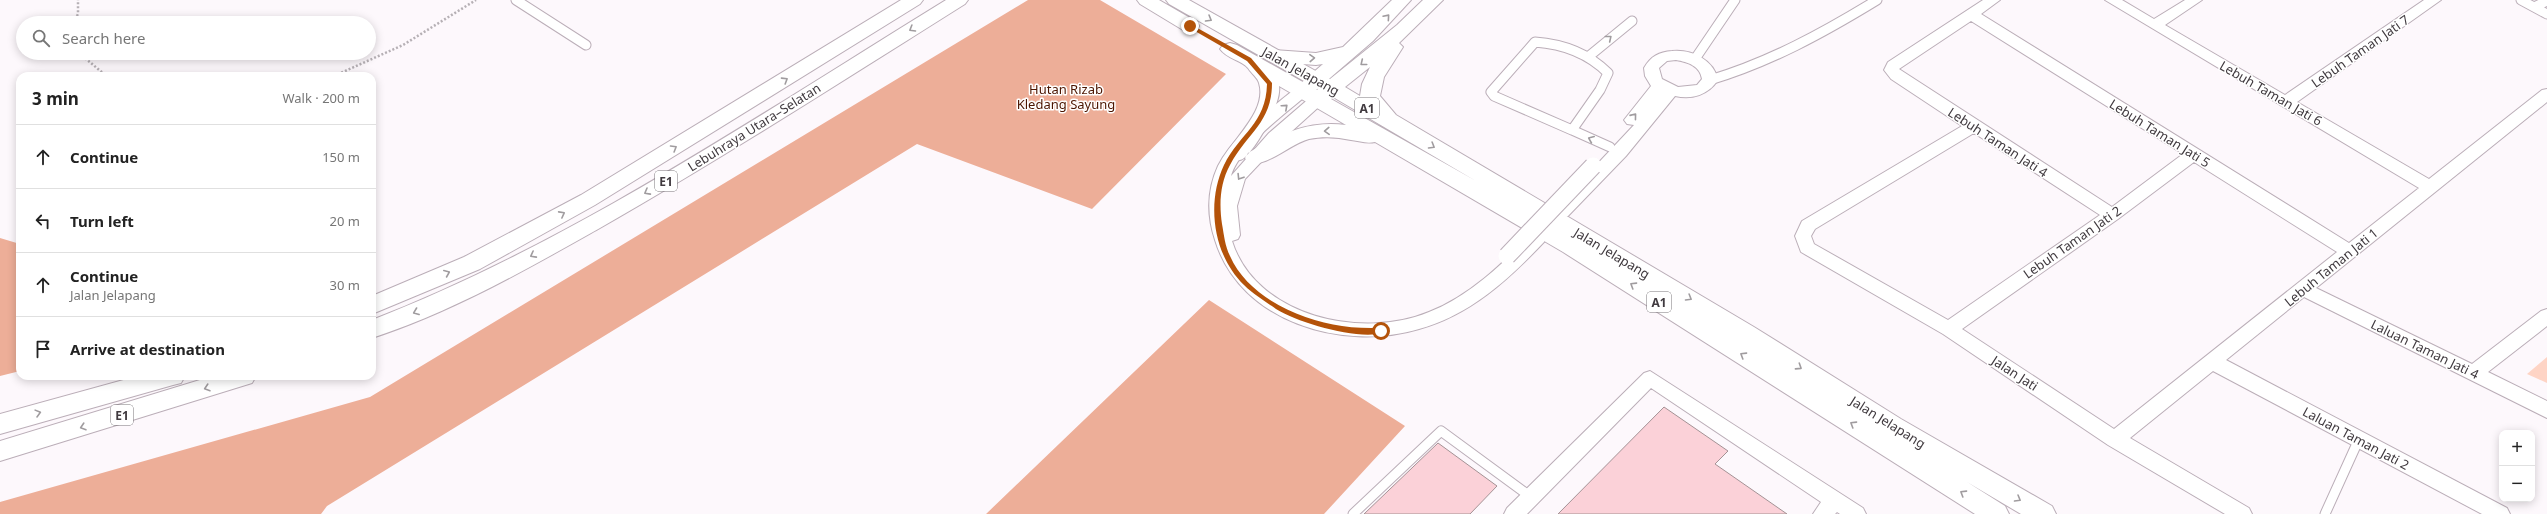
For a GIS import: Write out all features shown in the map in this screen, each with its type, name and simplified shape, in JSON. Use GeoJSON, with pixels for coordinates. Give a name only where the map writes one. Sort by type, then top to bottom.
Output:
{"type":"FeatureCollection","features":[{"type":"Feature","properties":{"kind":"main road","name":"Lebuhraya Utara–Selatan"},"geometry":{"type":"LineString","coordinates":[[376,303],[472,263],[588,200],[914,0]]}},
{"type":"Feature","properties":{"kind":"main road","name":"Jalan Jelapang"},"geometry":{"type":"LineString","coordinates":[[1146,0],[1249,59],[1317,90],[1746,333],[1892,426],[2043,514]]}},
{"type":"Feature","properties":{"kind":"main road","name":"Jalan Jelapang"},"geometry":{"type":"LineString","coordinates":[[1175,0],[1274,56],[1317,90]]}},
{"type":"Feature","properties":{"kind":"main road"},"geometry":{"type":"LineString","coordinates":[[1317,90],[1402,0]]}},
{"type":"Feature","properties":{"kind":"main road"},"geometry":{"type":"LineString","coordinates":[[1317,90],[1404,29],[1434,0]]}},
{"type":"Feature","properties":{"kind":"main road","name":"Lebuhraya Utara–Selatan"},"geometry":{"type":"LineString","coordinates":[[376,327],[441,302],[534,255],[675,176],[953,4]]}},
{"type":"Feature","properties":{"kind":"main road"},"geometry":{"type":"LineString","coordinates":[[1395,135],[1370,98],[1370,87],[1377,68],[1404,29]]}},
{"type":"Feature","properties":{"kind":"main road"},"geometry":{"type":"LineString","coordinates":[[1274,56],[1316,58],[1355,50]]}},
{"type":"Feature","properties":{"kind":"main road"},"geometry":{"type":"LineString","coordinates":[[1245,156],[1271,93],[1266,77],[1249,59]]}},
{"type":"Feature","properties":{"kind":"main road"},"geometry":{"type":"LineString","coordinates":[[1245,156],[1286,139],[1318,131],[1347,131],[1395,135]]}},
{"type":"Feature","properties":{"kind":"main road","name":"Jalan Jelapang"},"geometry":{"type":"LineString","coordinates":[[1395,135],[1996,514]]}},
{"type":"Feature","properties":{"kind":"main road","name":"E1"},"geometry":{"type":"LineString","coordinates":[[0,424],[159,380]]}},
{"type":"Feature","properties":{"kind":"main road","name":"E1"},"geometry":{"type":"LineString","coordinates":[[0,451],[231,380]]}},
{"type":"Feature","properties":{"kind":"street"},"geometry":{"type":"LineString","coordinates":[[1971,14],[1993,0]]}},
{"type":"Feature","properties":{"kind":"street","name":"Lebuh Taman Jati 6"},"geometry":{"type":"LineString","coordinates":[[2112,0],[2430,187]]}},
{"type":"Feature","properties":{"kind":"street"},"geometry":{"type":"LineString","coordinates":[[2154,25],[2195,0]]}},
{"type":"Feature","properties":{"kind":"street","name":"Lebuh Taman Jati 7"},"geometry":{"type":"LineString","coordinates":[[2286,102],[2434,0]]}},
{"type":"Feature","properties":{"kind":"street","name":"Lebuh Taman Jati 4"},"geometry":{"type":"LineString","coordinates":[[1971,14],[1893,64],[1891,70],[1896,76],[2112,215]]}},
{"type":"Feature","properties":{"kind":"street","name":"Lebuh Taman Jati 5"},"geometry":{"type":"LineString","coordinates":[[1971,14],[2350,252]]}},
{"type":"Feature","properties":{"kind":"street"},"geometry":{"type":"LineString","coordinates":[[1676,55],[1695,59],[1707,69],[1710,80],[1702,89],[1696,92],[1665,88],[1651,74],[1651,68],[1659,58],[1676,55]]}},
{"type":"Feature","properties":{"kind":"street"},"geometry":{"type":"LineString","coordinates":[[1317,90],[1245,156],[1228,164],[1220,183],[1216,205],[1222,241],[1227,258],[1245,282],[1257,294],[1287,312],[1323,325],[1343,329],[1381,331],[1426,320],[1473,297],[1515,261],[1620,152],[1665,88]]}},
{"type":"Feature","properties":{"kind":"street"},"geometry":{"type":"LineString","coordinates":[[1245,156],[1229,206],[1233,240],[1240,259],[1253,278],[1265,289],[1294,306],[1344,321],[1379,322],[1406,318],[1449,300],[1477,282],[1507,256],[1665,88]]}},
{"type":"Feature","properties":{"kind":"street","name":"Lebuh Taman Jati 1"},"geometry":{"type":"LineString","coordinates":[[2115,438],[2547,94]]}},
{"type":"Feature","properties":{"kind":"street","name":"Jalan Jati"},"geometry":{"type":"LineString","coordinates":[[1974,126],[1808,225],[1803,236],[1807,248],[1949,329],[2115,438],[2242,514]]}},
{"type":"Feature","properties":{"kind":"street","name":"Lebuh Taman Jati 2"},"geometry":{"type":"LineString","coordinates":[[1949,329],[2112,215],[2194,154]]}},
{"type":"Feature","properties":{"kind":"street","name":"Laluan Taman Jati 4"},"geometry":{"type":"LineString","coordinates":[[2303,289],[2547,410]]}},
{"type":"Feature","properties":{"kind":"street"},"geometry":{"type":"LineString","coordinates":[[2474,374],[2547,316]]}},
{"type":"Feature","properties":{"kind":"street","name":"Laluan Taman Jati 2"},"geometry":{"type":"LineString","coordinates":[[2212,362],[2500,514]]}},
{"type":"Feature","properties":{"kind":"street"},"geometry":{"type":"LineString","coordinates":[[1514,514],[1650,378],[1829,507],[1856,514]]}},
{"type":"Feature","properties":{"kind":"lane"},"geometry":{"type":"LineString","coordinates":[[516,0],[586,45]]}},
{"type":"Feature","properties":{"kind":"lane"},"geometry":{"type":"LineString","coordinates":[[1695,59],[1735,0]]}},
{"type":"Feature","properties":{"kind":"lane"},"geometry":{"type":"LineString","coordinates":[[1710,80],[1747,70],[1811,41],[1877,0]]}},
{"type":"Feature","properties":{"kind":"lane"},"geometry":{"type":"LineString","coordinates":[[2521,0],[2547,14]]}},
{"type":"Feature","properties":{"kind":"lane"},"geometry":{"type":"LineString","coordinates":[[2534,7],[2547,1]]}},
{"type":"Feature","properties":{"kind":"lane"},"geometry":{"type":"LineString","coordinates":[[1588,57],[1609,38],[1632,21]]}},
{"type":"Feature","properties":{"kind":"lane"},"geometry":{"type":"LineString","coordinates":[[1572,131],[1600,90],[1608,73],[1588,57],[1556,42],[1535,42],[1492,92],[1494,96],[1572,131],[1610,147]]}},
{"type":"Feature","properties":{"kind":"lane"},"geometry":{"type":"LineString","coordinates":[[1353,514],[1441,431],[1531,497]]}},
{"type":"Feature","properties":{"kind":"lane"},"geometry":{"type":"LineString","coordinates":[[2325,514],[2359,439]]}},
{"type":"Feature","properties":{"kind":"path"},"geometry":{"type":"LineString","coordinates":[[77,16],[78,0]]}},
{"type":"Feature","properties":{"kind":"path"},"geometry":{"type":"LineString","coordinates":[[376,57],[423,34],[455,9],[476,0]]}},
{"type":"Feature","properties":{"kind":"path"},"geometry":{"type":"LineString","coordinates":[[87,60],[102,72]]}},
{"type":"Feature","properties":{"kind":"path"},"geometry":{"type":"LineString","coordinates":[[343,72],[369,60]]}},
{"type":"Feature","properties":{"kind":"shaded area"},"geometry":{"type":"Polygon","coordinates":[[[2547,357],[2547,383],[2527,374],[2547,357]]]}},
{"type":"Feature","properties":{"kind":"green space","name":"Hutan Rizab Kledang Sayung"},"geometry":{"type":"Polygon","coordinates":[[[1028,0],[1100,0],[1226,74],[1092,209],[917,144],[327,506],[321,514],[0,514],[0,502],[370,397],[1028,0]]]}},
{"type":"Feature","properties":{"kind":"green space"},"geometry":{"type":"Polygon","coordinates":[[[0,238],[16,243],[16,372],[0,376],[0,238]]]}},
{"type":"Feature","properties":{"kind":"green space"},"geometry":{"type":"Polygon","coordinates":[[[1209,300],[1405,426],[1324,514],[986,514],[1209,300]]]}},
{"type":"Feature","properties":{"kind":"building"},"geometry":{"type":"Polygon","coordinates":[[[1664,407],[1728,451],[1715,464],[1787,514],[1558,514],[1664,407]]]}},
{"type":"Feature","properties":{"kind":"building"},"geometry":{"type":"Polygon","coordinates":[[[1438,443],[1497,486],[1470,514],[1364,514],[1438,443]]]}},
{"type":"Feature","properties":{"kind":"route"},"geometry":{"type":"LineString","coordinates":[[1190,26],[1249,59],[1270,83],[1271,93],[1262,117],[1228,164],[1220,183],[1216,205],[1222,241],[1227,258],[1245,282],[1257,294],[1287,312],[1323,325],[1343,329],[1381,331]]}}]}
